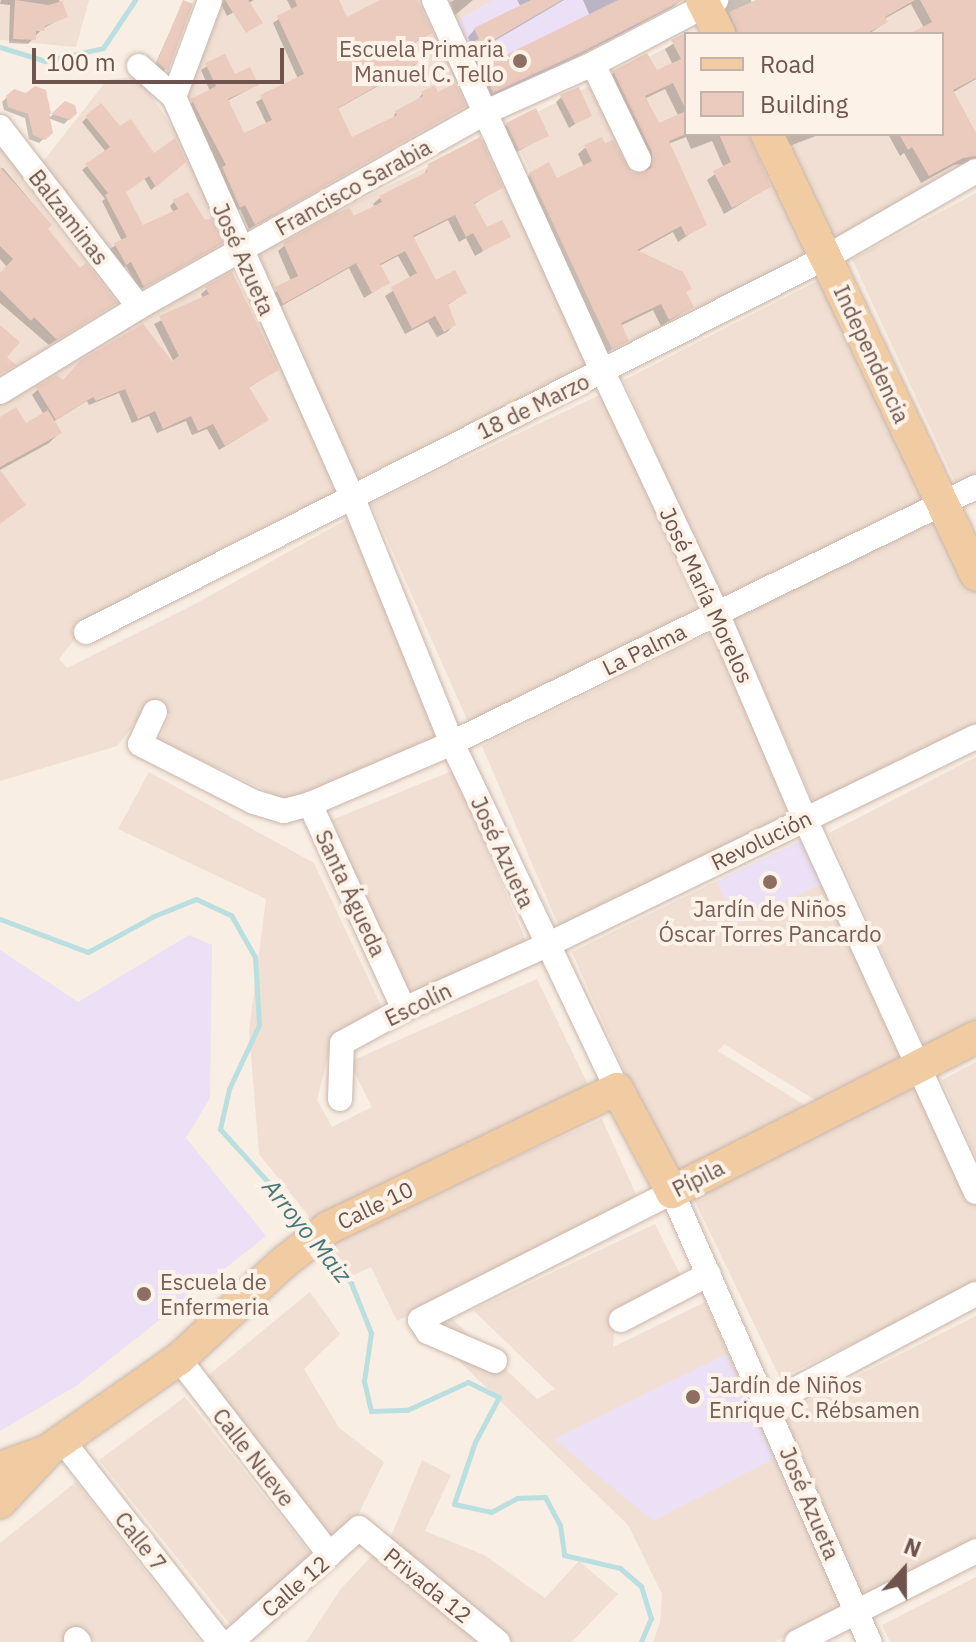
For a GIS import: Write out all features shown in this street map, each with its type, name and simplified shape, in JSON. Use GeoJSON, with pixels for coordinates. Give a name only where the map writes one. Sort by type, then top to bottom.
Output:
{"type":"FeatureCollection","features":[{"type":"Feature","properties":{"kind":"main road"},"geometry":{"type":"LineString","coordinates":[[707,2],[718,32]]}},
{"type":"Feature","properties":{"kind":"main road","name":"Independencia"},"geometry":{"type":"LineString","coordinates":[[768,136],[976,575]]}},
{"type":"Feature","properties":{"kind":"main road","name":"Pípila"},"geometry":{"type":"LineString","coordinates":[[672,1192],[976,1037]]}},
{"type":"Feature","properties":{"kind":"main road","name":"José Azueta"},"geometry":{"type":"LineString","coordinates":[[617,1089],[672,1192]]}},
{"type":"Feature","properties":{"kind":"main road","name":"Calle 10"},"geometry":{"type":"LineString","coordinates":[[0,1492],[55,1446],[179,1359],[283,1263],[328,1228],[617,1089]]}},
{"type":"Feature","properties":{"kind":"street"},"geometry":{"type":"LineString","coordinates":[[174,97],[210,0]]}},
{"type":"Feature","properties":{"kind":"street","name":"José María Morelos"},"geometry":{"type":"LineString","coordinates":[[434,0],[603,372],[717,613],[805,819],[920,1064],[976,1192]]}},
{"type":"Feature","properties":{"kind":"street","name":"Francisco Sarabia"},"geometry":{"type":"LineString","coordinates":[[0,392],[139,307],[486,112],[593,64],[707,2]]}},
{"type":"Feature","properties":{"kind":"street"},"geometry":{"type":"LineString","coordinates":[[593,64],[639,159]]}},
{"type":"Feature","properties":{"kind":"street","name":"José Azueta"},"geometry":{"type":"LineString","coordinates":[[139,66],[174,97],[240,251],[352,496],[452,743],[617,1089]]}},
{"type":"Feature","properties":{"kind":"street","name":"Balzaminas"},"geometry":{"type":"LineString","coordinates":[[0,127],[139,307]]}},
{"type":"Feature","properties":{"kind":"street","name":"18 de Marzo"},"geometry":{"type":"LineString","coordinates":[[86,632],[827,257],[976,171]]}},
{"type":"Feature","properties":{"kind":"street","name":"La Palma"},"geometry":{"type":"LineString","coordinates":[[310,804],[452,743],[976,487]]}},
{"type":"Feature","properties":{"kind":"street","name":"Santa Águeda"},"geometry":{"type":"LineString","coordinates":[[155,712],[140,744],[254,802],[284,811],[310,804],[404,1009]]}},
{"type":"Feature","properties":{"kind":"street","name":"Revolución"},"geometry":{"type":"LineString","coordinates":[[547,945],[976,737]]}},
{"type":"Feature","properties":{"kind":"street","name":"Escolín"},"geometry":{"type":"LineString","coordinates":[[340,1099],[342,1043],[404,1009],[547,945]]}},
{"type":"Feature","properties":{"kind":"street","name":"José Azueta"},"geometry":{"type":"LineString","coordinates":[[672,1192],[768,1404],[870,1642]]}},
{"type":"Feature","properties":{"kind":"street","name":"Pípila"},"geometry":{"type":"LineString","coordinates":[[495,1361],[428,1332],[420,1320],[672,1192]]}},
{"type":"Feature","properties":{"kind":"street"},"geometry":{"type":"LineString","coordinates":[[621,1320],[709,1274]]}},
{"type":"Feature","properties":{"kind":"street"},"geometry":{"type":"LineString","coordinates":[[768,1404],[976,1294]]}},
{"type":"Feature","properties":{"kind":"street","name":"Calle Nueve"},"geometry":{"type":"LineString","coordinates":[[179,1359],[330,1555]]}},
{"type":"Feature","properties":{"kind":"street","name":"Calle 7"},"geometry":{"type":"LineString","coordinates":[[55,1446],[220,1642]]}},
{"type":"Feature","properties":{"kind":"street","name":"Calle 12"},"geometry":{"type":"LineString","coordinates":[[231,1642],[359,1528]]}},
{"type":"Feature","properties":{"kind":"street","name":"Privada 12"},"geometry":{"type":"LineString","coordinates":[[359,1528],[498,1642]]}},
{"type":"Feature","properties":{"kind":"street"},"geometry":{"type":"LineString","coordinates":[[797,1642],[976,1551]]}},
{"type":"Feature","properties":{"kind":"shaded area"},"geometry":{"type":"Polygon","coordinates":[[[0,0],[89,0],[76,47],[0,40],[0,0]]]}},
{"type":"Feature","properties":{"kind":"shaded area"},"geometry":{"type":"Polygon","coordinates":[[[224,0],[426,0],[482,112],[244,242],[179,97],[224,0]]]}},
{"type":"Feature","properties":{"kind":"shaded area"},"geometry":{"type":"Polygon","coordinates":[[[446,0],[494,0],[456,21],[446,0]]]}},
{"type":"Feature","properties":{"kind":"shaded area","name":"Escuela Primaria Manuel C. Tello"},"geometry":{"type":"Polygon","coordinates":[[[494,0],[627,0],[640,25],[491,96],[456,21],[494,0]]]}},
{"type":"Feature","properties":{"kind":"shaded area"},"geometry":{"type":"Polygon","coordinates":[[[761,0],[976,0],[976,169],[838,248],[786,136],[944,136],[944,32],[741,32],[761,0]]]}},
{"type":"Feature","properties":{"kind":"shaded area"},"geometry":{"type":"Polygon","coordinates":[[[684,39],[684,136],[754,136],[811,263],[619,363],[509,126],[684,39]]]}},
{"type":"Feature","properties":{"kind":"shaded area"},"geometry":{"type":"Polygon","coordinates":[[[138,76],[187,149],[233,247],[138,298],[41,164],[107,80],[138,76]]]}},
{"type":"Feature","properties":{"kind":"shaded area"},"geometry":{"type":"Polygon","coordinates":[[[486,138],[595,369],[356,480],[250,254],[486,138]]]}},
{"type":"Feature","properties":{"kind":"shaded area"},"geometry":{"type":"Polygon","coordinates":[[[0,143],[130,303],[0,384],[0,143]]]}},
{"type":"Feature","properties":{"kind":"shaded area"},"geometry":{"type":"Polygon","coordinates":[[[976,193],[976,481],[959,490],[852,259],[976,193]]]}},
{"type":"Feature","properties":{"kind":"shaded area"},"geometry":{"type":"Polygon","coordinates":[[[237,260],[344,498],[80,632],[59,659],[67,668],[195,604],[351,517],[446,742],[296,805],[159,740],[170,714],[152,703],[117,746],[0,781],[0,400],[237,260]]]}},
{"type":"Feature","properties":{"kind":"shaded area"},"geometry":{"type":"Polygon","coordinates":[[[829,275],[935,502],[721,603],[624,380],[829,275]]]}},
{"type":"Feature","properties":{"kind":"shaded area"},"geometry":{"type":"Polygon","coordinates":[[[606,392],[705,609],[469,724],[371,503],[606,392]]]}},
{"type":"Feature","properties":{"kind":"shaded area"},"geometry":{"type":"Polygon","coordinates":[[[945,516],[976,584],[976,730],[816,808],[732,619],[945,516]]]}},
{"type":"Feature","properties":{"kind":"shaded area"},"geometry":{"type":"Polygon","coordinates":[[[710,633],[795,819],[562,934],[482,746],[710,633]]]}},
{"type":"Feature","properties":{"kind":"shaded area"},"geometry":{"type":"Polygon","coordinates":[[[976,757],[976,1036],[930,1059],[829,833],[976,757]]]}},
{"type":"Feature","properties":{"kind":"shaded area"},"geometry":{"type":"Polygon","coordinates":[[[454,770],[529,948],[409,1003],[332,820],[454,770]]]}},
{"type":"Feature","properties":{"kind":"shaded area"},"geometry":{"type":"Polygon","coordinates":[[[149,772],[314,863],[386,1016],[332,1041],[317,1100],[332,1127],[372,1107],[349,1062],[537,979],[594,1097],[316,1225],[259,1154],[249,1031],[266,899],[118,829],[149,772]]]}},
{"type":"Feature","properties":{"kind":"shaded area","name":"Jardín de Niños Óscar Torres Pancardo"},"geometry":{"type":"Polygon","coordinates":[[[802,840],[823,883],[737,924],[717,881],[802,840]]]}},
{"type":"Feature","properties":{"kind":"shaded area"},"geometry":{"type":"Polygon","coordinates":[[[717,881],[737,923],[823,883],[909,1065],[823,1105],[724,1044],[718,1051],[814,1111],[673,1181],[572,952],[717,881]]]}},
{"type":"Feature","properties":{"kind":"shaded area"},"geometry":{"type":"Polygon","coordinates":[[[189,935],[212,945],[210,1098],[186,1138],[266,1236],[76,1386],[0,1431],[0,950],[78,1002],[189,935]]]}},
{"type":"Feature","properties":{"kind":"shaded area"},"geometry":{"type":"Polygon","coordinates":[[[976,1062],[976,1157],[942,1080],[976,1062]]]}},
{"type":"Feature","properties":{"kind":"shaded area"},"geometry":{"type":"Polygon","coordinates":[[[923,1081],[976,1199],[976,1286],[780,1378],[692,1195],[923,1081]]]}},
{"type":"Feature","properties":{"kind":"shaded area"},"geometry":{"type":"Polygon","coordinates":[[[602,1119],[639,1201],[397,1321],[371,1267],[345,1279],[324,1242],[602,1119]]]}},
{"type":"Feature","properties":{"kind":"shaded area"},"geometry":{"type":"Polygon","coordinates":[[[655,1224],[683,1280],[615,1320],[613,1347],[705,1302],[844,1607],[775,1642],[653,1642],[660,1623],[662,1594],[628,1525],[458,1360],[427,1322],[445,1312],[537,1399],[555,1389],[473,1310],[655,1224]]]}},
{"type":"Feature","properties":{"kind":"shaded area"},"geometry":{"type":"Polygon","coordinates":[[[310,1292],[340,1334],[304,1369],[339,1428],[384,1462],[354,1523],[330,1547],[205,1378],[310,1292]]]}},
{"type":"Feature","properties":{"kind":"shaded area"},"geometry":{"type":"Polygon","coordinates":[[[976,1316],[976,1548],[865,1603],[783,1413],[976,1316]]]}},
{"type":"Feature","properties":{"kind":"shaded area","name":"Jardín de Niños Enrique C. Rébsamen"},"geometry":{"type":"Polygon","coordinates":[[[726,1354],[774,1459],[653,1521],[554,1439],[726,1354]]]}},
{"type":"Feature","properties":{"kind":"shaded area"},"geometry":{"type":"Polygon","coordinates":[[[185,1397],[317,1562],[237,1633],[99,1460],[185,1397]]]}},
{"type":"Feature","properties":{"kind":"shaded area"},"geometry":{"type":"Polygon","coordinates":[[[422,1460],[451,1475],[425,1531],[484,1555],[545,1598],[579,1561],[618,1594],[572,1642],[510,1642],[390,1539],[422,1460]]]}},
{"type":"Feature","properties":{"kind":"shaded area"},"geometry":{"type":"Polygon","coordinates":[[[76,1482],[200,1642],[95,1642],[83,1627],[70,1633],[76,1642],[0,1642],[0,1543],[76,1482]]]}},
{"type":"Feature","properties":{"kind":"shaded area"},"geometry":{"type":"Polygon","coordinates":[[[378,1549],[489,1642],[306,1642],[340,1590],[378,1549]]]}},
{"type":"Feature","properties":{"kind":"shaded area"},"geometry":{"type":"Polygon","coordinates":[[[976,1577],[976,1642],[890,1642],[882,1625],[976,1577]]]}},
{"type":"Feature","properties":{"kind":"building"},"geometry":{"type":"Polygon","coordinates":[[[15,0],[49,5],[62,1],[68,17],[45,26],[44,31],[36,31],[36,40],[13,39],[15,0]]]}},
{"type":"Feature","properties":{"kind":"building"},"geometry":{"type":"Polygon","coordinates":[[[183,0],[193,4],[168,71],[157,62],[183,0]]]}},
{"type":"Feature","properties":{"kind":"building"},"geometry":{"type":"Polygon","coordinates":[[[225,0],[248,0],[263,23],[246,33],[225,0]]]}},
{"type":"Feature","properties":{"kind":"building"},"geometry":{"type":"Polygon","coordinates":[[[295,0],[339,0],[347,17],[380,0],[417,0],[433,33],[412,43],[421,61],[338,108],[352,137],[397,115],[395,111],[423,96],[421,92],[435,85],[438,92],[455,83],[466,106],[255,225],[245,205],[240,208],[222,167],[226,165],[191,99],[216,86],[205,63],[225,54],[235,74],[250,67],[259,85],[228,99],[244,133],[272,120],[260,95],[304,74],[277,16],[297,6],[295,0]]]}},
{"type":"Feature","properties":{"kind":"building","name":"Escuela Primaria Manuel C. Tello"},"geometry":{"type":"Polygon","coordinates":[[[531,0],[562,0],[485,45],[494,61],[618,0],[683,0],[493,93],[470,43],[479,39],[474,28],[531,0]]]}},
{"type":"Feature","properties":{"kind":"building"},"geometry":{"type":"Polygon","coordinates":[[[756,0],[915,0],[885,17],[888,22],[870,32],[737,32],[729,12],[756,0]]]}},
{"type":"Feature","properties":{"kind":"building"},"geometry":{"type":"Polygon","coordinates":[[[920,0],[976,0],[976,78],[953,90],[976,133],[976,156],[963,158],[929,176],[912,147],[908,150],[900,136],[944,136],[944,32],[913,32],[932,22],[920,0]]]}},
{"type":"Feature","properties":{"kind":"building"},"geometry":{"type":"Polygon","coordinates":[[[684,34],[684,106],[673,83],[645,96],[659,123],[684,112],[684,135],[669,141],[707,225],[686,236],[681,226],[637,250],[683,272],[692,289],[686,292],[694,307],[669,320],[661,304],[621,323],[629,341],[612,349],[529,173],[549,162],[557,178],[592,161],[584,145],[602,137],[605,143],[613,140],[631,172],[639,174],[651,168],[652,152],[613,71],[647,53],[657,70],[681,59],[671,40],[684,34]]]}},
{"type":"Feature","properties":{"kind":"building"},"geometry":{"type":"Polygon","coordinates":[[[35,86],[46,90],[51,114],[53,133],[45,140],[33,135],[28,114],[8,107],[6,96],[14,89],[26,93],[35,86]]]}},
{"type":"Feature","properties":{"kind":"building"},"geometry":{"type":"Polygon","coordinates":[[[579,87],[592,116],[575,124],[560,95],[579,87]]]}},
{"type":"Feature","properties":{"kind":"building"},"geometry":{"type":"Polygon","coordinates":[[[65,101],[75,105],[77,113],[70,120],[51,114],[65,101]]]}},
{"type":"Feature","properties":{"kind":"building"},"geometry":{"type":"Polygon","coordinates":[[[101,103],[120,126],[131,119],[154,153],[175,138],[186,162],[156,187],[149,176],[126,192],[143,225],[178,209],[173,200],[188,192],[205,220],[212,218],[223,243],[144,287],[131,262],[126,265],[114,243],[127,237],[105,195],[108,193],[85,164],[110,147],[85,116],[101,103]]]}},
{"type":"Feature","properties":{"kind":"building"},"geometry":{"type":"Polygon","coordinates":[[[536,108],[549,136],[519,150],[506,123],[536,108]]]}},
{"type":"Feature","properties":{"kind":"building"},"geometry":{"type":"Polygon","coordinates":[[[720,136],[749,136],[771,187],[732,208],[713,171],[731,162],[720,136]]]}},
{"type":"Feature","properties":{"kind":"building"},"geometry":{"type":"Polygon","coordinates":[[[480,137],[503,188],[474,203],[487,227],[502,220],[511,237],[483,251],[473,233],[466,237],[455,215],[413,236],[436,280],[455,270],[467,293],[448,304],[456,325],[444,332],[435,316],[412,329],[391,287],[417,273],[405,251],[380,264],[390,283],[372,293],[356,263],[283,304],[275,287],[298,276],[283,243],[334,214],[350,208],[354,216],[382,202],[379,196],[427,172],[428,164],[480,137]]]}},
{"type":"Feature","properties":{"kind":"building"},"geometry":{"type":"Polygon","coordinates":[[[0,167],[52,225],[48,229],[80,268],[86,263],[117,303],[57,340],[34,317],[31,321],[0,290],[0,273],[13,259],[0,246],[0,167]]]}},
{"type":"Feature","properties":{"kind":"building"},"geometry":{"type":"Polygon","coordinates":[[[232,272],[279,370],[249,387],[269,420],[225,446],[213,424],[198,431],[191,416],[163,429],[155,411],[138,419],[125,389],[96,401],[93,397],[56,420],[36,387],[57,375],[63,380],[80,361],[143,324],[172,361],[179,356],[159,316],[209,294],[205,287],[232,272]]]}},
{"type":"Feature","properties":{"kind":"building"},"geometry":{"type":"Polygon","coordinates":[[[0,325],[20,342],[7,357],[16,365],[0,374],[0,325]]]}},
{"type":"Feature","properties":{"kind":"building"},"geometry":{"type":"Polygon","coordinates":[[[16,407],[26,423],[48,410],[62,433],[0,467],[0,417],[16,407]]]}},
{"type":"Feature","properties":{"kind":"building"},"geometry":{"type":"Polygon","coordinates":[[[0,470],[26,505],[0,524],[0,470]]]}},
{"type":"Feature","properties":{"kind":"waterway","name":"Arroyo Maiz"},"geometry":{"type":"LineString","coordinates":[[0,47],[45,61],[103,48],[135,0]]}},
{"type":"Feature","properties":{"kind":"waterway","name":"Arroyo Maiz"},"geometry":{"type":"LineString","coordinates":[[0,919],[88,952],[154,916],[196,899],[231,915],[255,957],[259,1025],[229,1089],[220,1129],[309,1227]]}},
{"type":"Feature","properties":{"kind":"waterway","name":"Arroyo Maiz"},"geometry":{"type":"LineString","coordinates":[[322,1245],[351,1283],[371,1333],[364,1381],[371,1411],[407,1410],[468,1382],[499,1397],[475,1442],[454,1504],[491,1512],[517,1498],[545,1497],[560,1525],[564,1555],[620,1568],[641,1586],[651,1618],[641,1642]]}},
{"type":"Feature","properties":{"kind":"place","name":"Escuela Primaria Manuel C. Tello"},"geometry":{"type":"Point","coordinates":[520,61]}},
{"type":"Feature","properties":{"kind":"place","name":"Jardín de Niños Óscar Torres Pancardo"},"geometry":{"type":"Point","coordinates":[770,882]}},
{"type":"Feature","properties":{"kind":"place","name":"Escuela de Enfermeria"},"geometry":{"type":"Point","coordinates":[144,1294]}},
{"type":"Feature","properties":{"kind":"place","name":"Jardín de Niños Enrique C. Rébsamen"},"geometry":{"type":"Point","coordinates":[693,1397]}}]}
